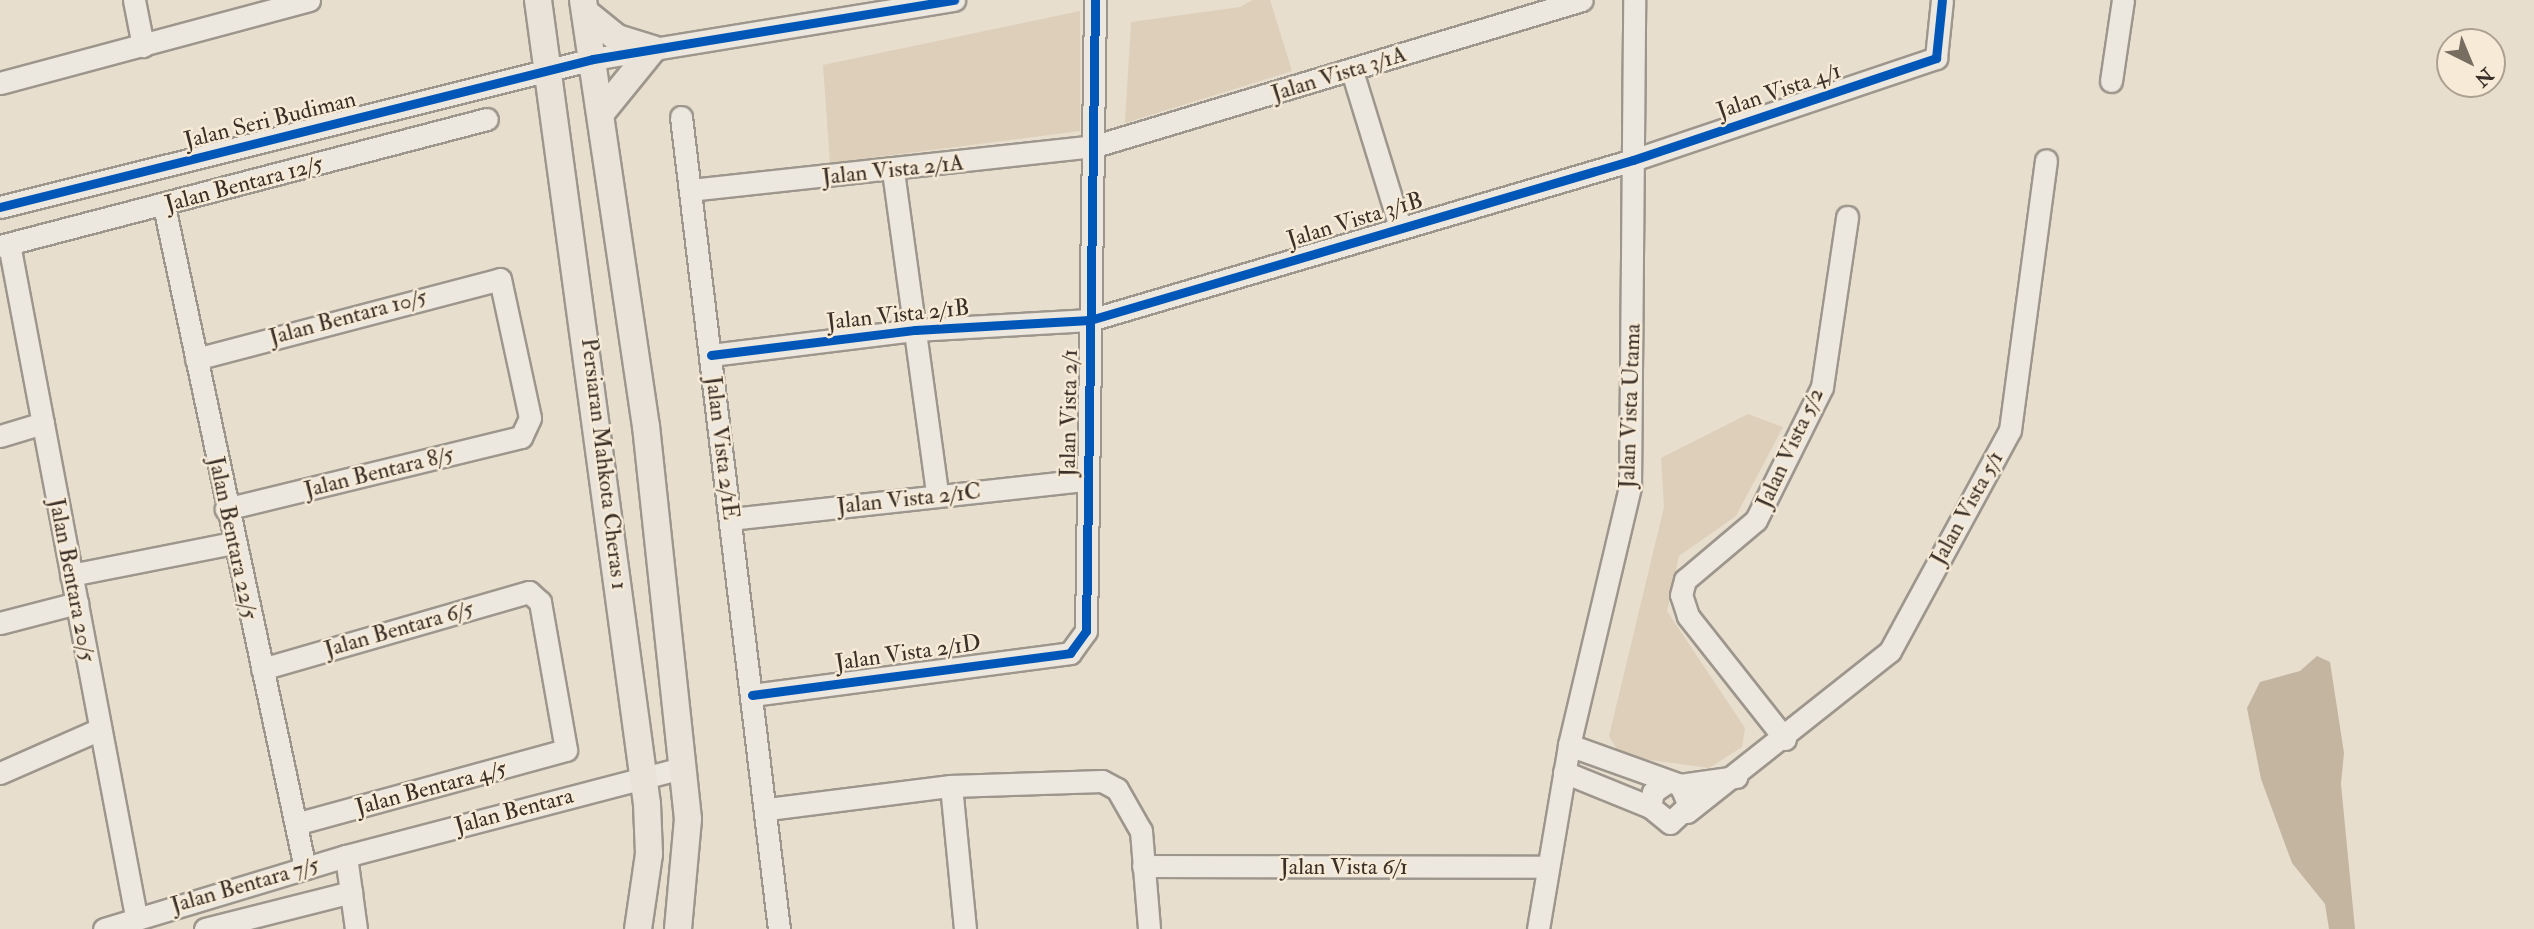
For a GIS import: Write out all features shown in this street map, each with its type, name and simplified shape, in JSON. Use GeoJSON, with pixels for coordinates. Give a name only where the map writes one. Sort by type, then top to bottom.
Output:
{"type":"FeatureCollection","features":[{"type":"Feature","properties":{"kind":"main road","name":"Persiaran Mahkota Cheras 1"},"geometry":{"type":"LineString","coordinates":[[538,0],[644,776],[649,854],[638,929]]}},
{"type":"Feature","properties":{"kind":"main road","name":"Persiaran Mahkota Cheras 1"},"geometry":{"type":"LineString","coordinates":[[584,6],[646,426],[682,768],[688,846],[678,929]]}},
{"type":"Feature","properties":{"kind":"main road"},"geometry":{"type":"LineString","coordinates":[[584,6],[617,38],[653,50],[601,113]]}},
{"type":"Feature","properties":{"kind":"street"},"geometry":{"type":"LineString","coordinates":[[134,0],[143,46]]}},
{"type":"Feature","properties":{"kind":"street"},"geometry":{"type":"LineString","coordinates":[[0,83],[143,46],[279,4],[309,0]]}},
{"type":"Feature","properties":{"kind":"street"},"geometry":{"type":"LineString","coordinates":[[549,70],[593,59],[954,0]]}},
{"type":"Feature","properties":{"kind":"street","name":"Jalan Vista 2/1"},"geometry":{"type":"LineString","coordinates":[[1070,653],[1086,631],[1096,0]]}},
{"type":"Feature","properties":{"kind":"street","name":"Jalan Vista 3/1A"},"geometry":{"type":"LineString","coordinates":[[1095,146],[1582,0]]}},
{"type":"Feature","properties":{"kind":"street","name":"Jalan Vista Utama"},"geometry":{"type":"LineString","coordinates":[[1538,929],[1545,867],[1569,745],[1630,486],[1634,0]]}},
{"type":"Feature","properties":{"kind":"street","name":"Jalan Vista 4/1"},"geometry":{"type":"LineString","coordinates":[[1633,160],[1936,58],[1942,0]]}},
{"type":"Feature","properties":{"kind":"street"},"geometry":{"type":"LineString","coordinates":[[2111,81],[2123,0]]}},
{"type":"Feature","properties":{"kind":"street","name":"Jalan Seri Budiman"},"geometry":{"type":"LineString","coordinates":[[0,207],[549,70]]}},
{"type":"Feature","properties":{"kind":"street"},"geometry":{"type":"LineString","coordinates":[[1352,71],[1400,227]]}},
{"type":"Feature","properties":{"kind":"street","name":"Jalan Vista 2/1E"},"geometry":{"type":"LineString","coordinates":[[681,117],[768,809],[779,929]]}},
{"type":"Feature","properties":{"kind":"street","name":"Jalan Bentara 12/5"},"geometry":{"type":"LineString","coordinates":[[5,245],[164,206],[486,119]]}},
{"type":"Feature","properties":{"kind":"street","name":"Jalan Vista 2/1A"},"geometry":{"type":"LineString","coordinates":[[690,190],[893,171],[1095,146]]}},
{"type":"Feature","properties":{"kind":"street","name":"Jalan Vista 3/1B"},"geometry":{"type":"LineString","coordinates":[[1090,320],[1633,160]]}},
{"type":"Feature","properties":{"kind":"street","name":"Jalan Vista 5/1"},"geometry":{"type":"LineString","coordinates":[[1687,812],[1785,739],[1890,651],[2010,430],[2046,160]]}},
{"type":"Feature","properties":{"kind":"street"},"geometry":{"type":"LineString","coordinates":[[893,171],[937,494]]}},
{"type":"Feature","properties":{"kind":"street","name":"Jalan Bentara 22/5"},"geometry":{"type":"LineString","coordinates":[[164,206],[232,543],[305,868]]}},
{"type":"Feature","properties":{"kind":"street","name":"Jalan Vista 5/2"},"geometry":{"type":"LineString","coordinates":[[1785,739],[1688,616],[1681,595],[1685,580],[1756,520],[1822,387],[1847,216]]}},
{"type":"Feature","properties":{"kind":"street","name":"Jalan Bentara 20/5"},"geometry":{"type":"LineString","coordinates":[[5,245],[43,423],[136,916]]}},
{"type":"Feature","properties":{"kind":"street","name":"Jalan Bentara 10/5"},"geometry":{"type":"LineString","coordinates":[[196,359],[500,279],[529,428]]}},
{"type":"Feature","properties":{"kind":"street","name":"Jalan Vista 2/1B"},"geometry":{"type":"LineString","coordinates":[[711,355],[915,330],[1090,320]]}},
{"type":"Feature","properties":{"kind":"street"},"geometry":{"type":"LineString","coordinates":[[0,436],[43,423]]}},
{"type":"Feature","properties":{"kind":"street","name":"Jalan Bentara 8/5"},"geometry":{"type":"LineString","coordinates":[[226,509],[522,437],[529,428]]}},
{"type":"Feature","properties":{"kind":"street","name":"Jalan Vista 2/1C"},"geometry":{"type":"LineString","coordinates":[[731,519],[937,494],[1087,480]]}},
{"type":"Feature","properties":{"kind":"street"},"geometry":{"type":"LineString","coordinates":[[71,575],[232,543]]}},
{"type":"Feature","properties":{"kind":"street","name":"Jalan Bentara 6/5"},"geometry":{"type":"LineString","coordinates":[[262,668],[536,594],[566,750]]}},
{"type":"Feature","properties":{"kind":"street"},"geometry":{"type":"LineString","coordinates":[[0,624],[77,603]]}},
{"type":"Feature","properties":{"kind":"street","name":"Jalan Vista 2/1D"},"geometry":{"type":"LineString","coordinates":[[752,695],[1070,653]]}},
{"type":"Feature","properties":{"kind":"street"},"geometry":{"type":"LineString","coordinates":[[0,773],[100,729]]}},
{"type":"Feature","properties":{"kind":"street","name":"Jalan Vista 5/1"},"geometry":{"type":"LineString","coordinates":[[1569,745],[1673,784],[1736,777]]}},
{"type":"Feature","properties":{"kind":"street","name":"Jalan Bentara 4/5"},"geometry":{"type":"LineString","coordinates":[[296,824],[566,750]]}},
{"type":"Feature","properties":{"kind":"street","name":"Jalan Bentara"},"geometry":{"type":"LineString","coordinates":[[346,856],[682,768]]}},
{"type":"Feature","properties":{"kind":"street"},"geometry":{"type":"LineString","coordinates":[[1564,772],[1650,807],[1670,823],[1687,812],[1689,797],[1673,784],[1653,792],[1650,807]]}},
{"type":"Feature","properties":{"kind":"street"},"geometry":{"type":"LineString","coordinates":[[768,809],[951,786],[1102,781],[1133,810],[1143,866],[1149,929]]}},
{"type":"Feature","properties":{"kind":"street"},"geometry":{"type":"LineString","coordinates":[[951,786],[965,929]]}},
{"type":"Feature","properties":{"kind":"street"},"geometry":{"type":"LineString","coordinates":[[346,856],[356,929]]}},
{"type":"Feature","properties":{"kind":"street","name":"Jalan Bentara 7/5"},"geometry":{"type":"LineString","coordinates":[[104,929],[136,916],[346,856]]}},
{"type":"Feature","properties":{"kind":"street","name":"Jalan Vista 6/1"},"geometry":{"type":"LineString","coordinates":[[1143,866],[1545,867]]}},
{"type":"Feature","properties":{"kind":"street"},"geometry":{"type":"LineString","coordinates":[[206,929],[351,892]]}},
{"type":"Feature","properties":{"kind":"shaded area"},"geometry":{"type":"Polygon","coordinates":[[[1253,0],[1270,0],[1292,71],[1125,123],[1131,22],[1240,7],[1253,0]]]}},
{"type":"Feature","properties":{"kind":"shaded area"},"geometry":{"type":"Polygon","coordinates":[[[1080,11],[1080,131],[830,163],[823,65],[1080,11]]]}},
{"type":"Feature","properties":{"kind":"shaded area"},"geometry":{"type":"Polygon","coordinates":[[[1748,414],[1783,427],[1736,516],[1679,556],[1667,611],[1745,728],[1742,747],[1709,768],[1621,756],[1609,736],[1664,507],[1661,458],[1748,414]]]}},
{"type":"Feature","properties":{"kind":"shaded area"},"geometry":{"type":"Polygon","coordinates":[[[2317,656],[2330,662],[2344,753],[2341,784],[2355,929],[2329,929],[2325,904],[2292,863],[2261,779],[2247,708],[2260,682],[2300,671],[2317,656]]]}},
{"type":"Feature","properties":{"kind":"cycle path"},"geometry":{"type":"LineString","coordinates":[[0,207],[593,59],[954,0]]}},
{"type":"Feature","properties":{"kind":"cycle path"},"geometry":{"type":"LineString","coordinates":[[752,695],[1070,653],[1086,631],[1095,0]]}},
{"type":"Feature","properties":{"kind":"cycle path"},"geometry":{"type":"LineString","coordinates":[[711,355],[915,330],[1090,320],[1633,160],[1936,58],[1942,0]]}}]}
